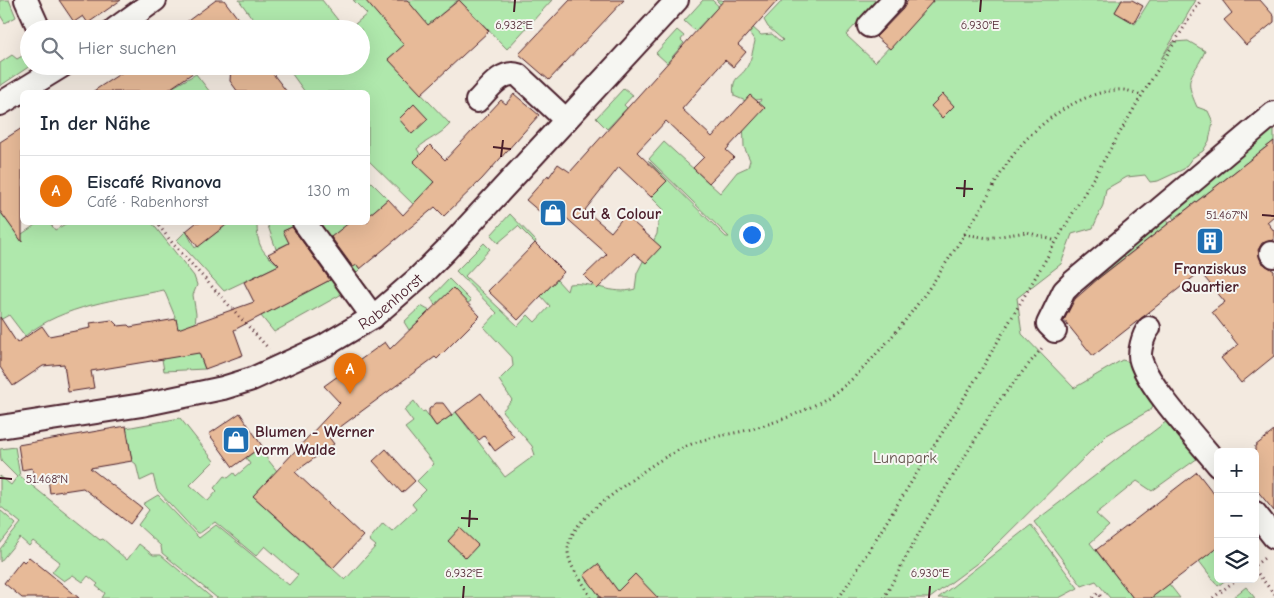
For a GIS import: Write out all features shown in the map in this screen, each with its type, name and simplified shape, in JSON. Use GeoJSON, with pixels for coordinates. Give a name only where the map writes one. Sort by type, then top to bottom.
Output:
{"type":"FeatureCollection","features":[{"type":"Feature","properties":{"kind":"street"},"geometry":{"type":"LineString","coordinates":[[26,0],[35,20]]}},
{"type":"Feature","properties":{"kind":"street"},"geometry":{"type":"LineString","coordinates":[[127,20],[155,0]]}},
{"type":"Feature","properties":{"kind":"street","name":"Rabenhorst"},"geometry":{"type":"LineString","coordinates":[[0,427],[142,405],[223,388],[284,365],[324,346],[373,317],[425,271],[677,0]]}},
{"type":"Feature","properties":{"kind":"street"},"geometry":{"type":"LineString","coordinates":[[869,26],[893,0]]}},
{"type":"Feature","properties":{"kind":"street"},"geometry":{"type":"LineString","coordinates":[[477,101],[505,74],[513,73],[518,75],[566,120]]}},
{"type":"Feature","properties":{"kind":"street"},"geometry":{"type":"LineString","coordinates":[[22,90],[45,75]]}},
{"type":"Feature","properties":{"kind":"street"},"geometry":{"type":"LineString","coordinates":[[0,104],[20,91]]}},
{"type":"Feature","properties":{"kind":"street"},"geometry":{"type":"LineString","coordinates":[[1049,339],[1048,324],[1064,292],[1073,282],[1274,112]]}},
{"type":"Feature","properties":{"kind":"street"},"geometry":{"type":"LineString","coordinates":[[306,225],[373,317]]}},
{"type":"Feature","properties":{"kind":"street"},"geometry":{"type":"LineString","coordinates":[[1149,328],[1140,353],[1142,364],[1153,383],[1214,460]]}},
{"type":"Feature","properties":{"kind":"street"},"geometry":{"type":"LineString","coordinates":[[1259,518],[1274,538]]}},
{"type":"Feature","properties":{"kind":"path"},"geometry":{"type":"LineString","coordinates":[[839,598],[977,377],[1142,95],[1201,0]]}},
{"type":"Feature","properties":{"kind":"path"},"geometry":{"type":"LineString","coordinates":[[590,598],[583,583],[576,574],[568,550],[571,537],[593,510],[639,473],[668,455],[712,438],[757,428],[784,418],[812,406],[839,390],[906,322],[1018,148],[1050,119],[1082,100],[1118,90],[1142,95]]}},
{"type":"Feature","properties":{"kind":"path"},"geometry":{"type":"LineString","coordinates":[[158,225],[173,244],[284,365]]}},
{"type":"Feature","properties":{"kind":"path"},"geometry":{"type":"LineString","coordinates":[[964,234],[988,238],[1027,232],[1056,241]]}},
{"type":"Feature","properties":{"kind":"path"},"geometry":{"type":"LineString","coordinates":[[884,598],[925,522],[998,402],[1049,339]]}},
{"type":"Feature","properties":{"kind":"path"},"geometry":{"type":"LineString","coordinates":[[1259,575],[1274,594]]}},
{"type":"Feature","properties":{"kind":"path"},"geometry":{"type":"LineString","coordinates":[[1213,598],[1232,583]]}},
{"type":"Feature","properties":{"kind":"path"},"geometry":{"type":"LineString","coordinates":[[1092,598],[1098,593],[1102,598]]}},
{"type":"Feature","properties":{"kind":"green space"},"geometry":{"type":"Polygon","coordinates":[[[0,0],[9,0],[16,17],[5,23],[0,15],[0,0]]]}},
{"type":"Feature","properties":{"kind":"green space"},"geometry":{"type":"Polygon","coordinates":[[[239,0],[322,0],[338,20],[253,20],[239,0]]]}},
{"type":"Feature","properties":{"kind":"green space"},"geometry":{"type":"Polygon","coordinates":[[[353,0],[458,0],[388,59],[450,124],[442,132],[417,149],[435,180],[415,206],[370,162],[370,90],[304,90],[293,75],[370,75],[370,20],[360,20],[367,14],[353,0]]]}},
{"type":"Feature","properties":{"kind":"green space"},"geometry":{"type":"Polygon","coordinates":[[[459,0],[552,0],[507,49],[459,0]]]}},
{"type":"Feature","properties":{"kind":"green space"},"geometry":{"type":"Polygon","coordinates":[[[703,0],[712,0],[738,24],[718,7],[695,31],[684,21],[703,0]]]}},
{"type":"Feature","properties":{"kind":"green space","name":"Lunapark"},"geometry":{"type":"Polygon","coordinates":[[[716,0],[722,0],[761,35],[772,34],[781,42],[783,40],[768,27],[764,20],[783,0],[878,0],[846,35],[875,62],[934,0],[1122,0],[1115,12],[1135,24],[1150,0],[1196,0],[1161,59],[1173,42],[1188,41],[1205,51],[1190,82],[1190,88],[1197,107],[1208,111],[1213,122],[1209,141],[1203,151],[1192,158],[1184,169],[1158,181],[1150,182],[1145,175],[1127,177],[1106,189],[1103,205],[1093,228],[1072,234],[1061,264],[1017,298],[1022,334],[1074,388],[1122,360],[1159,369],[1152,409],[1107,435],[980,561],[930,598],[217,598],[162,553],[161,546],[138,525],[149,510],[143,504],[158,495],[199,538],[216,525],[289,585],[298,575],[265,546],[256,556],[215,522],[200,533],[197,533],[157,490],[153,475],[140,481],[136,464],[132,461],[126,428],[180,418],[214,461],[190,485],[208,501],[217,491],[214,488],[224,476],[228,478],[234,473],[236,476],[250,464],[246,458],[262,446],[265,456],[277,471],[253,496],[345,580],[376,546],[369,540],[383,523],[392,531],[416,509],[412,504],[426,490],[417,481],[434,464],[405,428],[413,422],[404,410],[414,401],[422,412],[425,411],[436,426],[456,412],[505,477],[535,455],[532,446],[502,411],[512,400],[499,380],[513,366],[512,357],[484,327],[497,313],[456,271],[484,243],[490,249],[465,276],[518,326],[528,315],[535,322],[550,306],[541,296],[557,280],[567,291],[569,284],[586,284],[619,291],[635,289],[637,273],[657,234],[659,213],[664,210],[651,197],[666,181],[648,160],[726,237],[729,237],[649,159],[664,142],[720,193],[737,172],[748,167],[750,160],[744,147],[743,118],[758,106],[761,99],[748,102],[734,96],[733,89],[735,80],[745,70],[749,62],[755,41],[748,31],[716,0]]]}},
{"type":"Feature","properties":{"kind":"green space"},"geometry":{"type":"Polygon","coordinates":[[[677,30],[684,36],[681,40],[684,43],[667,63],[656,53],[677,30]]]}},
{"type":"Feature","properties":{"kind":"green space"},"geometry":{"type":"Polygon","coordinates":[[[12,55],[17,59],[20,57],[20,73],[0,86],[0,63],[12,55]]]}},
{"type":"Feature","properties":{"kind":"green space"},"geometry":{"type":"Polygon","coordinates":[[[197,75],[208,90],[175,90],[173,87],[197,75]]]}},
{"type":"Feature","properties":{"kind":"green space"},"geometry":{"type":"Polygon","coordinates":[[[624,88],[633,95],[624,105],[627,108],[607,129],[596,118],[624,88]]]}},
{"type":"Feature","properties":{"kind":"green space"},"geometry":{"type":"Polygon","coordinates":[[[1274,119],[1274,141],[1174,219],[1167,209],[1274,119]]]}},
{"type":"Feature","properties":{"kind":"green space"},"geometry":{"type":"Polygon","coordinates":[[[370,181],[388,199],[370,214],[370,181]]]}},
{"type":"Feature","properties":{"kind":"green space"},"geometry":{"type":"Polygon","coordinates":[[[0,212],[19,236],[35,225],[51,225],[55,230],[64,225],[154,225],[194,276],[197,285],[193,295],[196,314],[194,339],[205,369],[164,371],[162,359],[182,355],[176,319],[164,290],[73,310],[56,317],[25,336],[9,315],[0,320],[0,212]]]}},
{"type":"Feature","properties":{"kind":"green space"},"geometry":{"type":"Polygon","coordinates":[[[1162,213],[1169,223],[1074,297],[1074,288],[1162,213]]]}},
{"type":"Feature","properties":{"kind":"green space"},"geometry":{"type":"Polygon","coordinates":[[[510,214],[536,241],[535,243],[518,226],[498,243],[491,235],[510,214]]]}},
{"type":"Feature","properties":{"kind":"green space"},"geometry":{"type":"Polygon","coordinates":[[[224,225],[257,225],[261,247],[279,265],[224,291],[177,240],[186,231],[195,248],[224,227],[224,225]]]}},
{"type":"Feature","properties":{"kind":"green space"},"geometry":{"type":"Polygon","coordinates":[[[268,225],[296,225],[284,231],[289,243],[276,249],[268,225]]]}},
{"type":"Feature","properties":{"kind":"green space"},"geometry":{"type":"Polygon","coordinates":[[[312,225],[347,225],[338,241],[360,269],[356,273],[371,292],[364,295],[312,225]]]}},
{"type":"Feature","properties":{"kind":"green space"},"geometry":{"type":"Polygon","coordinates":[[[332,279],[342,294],[274,332],[261,316],[332,279]]]}},
{"type":"Feature","properties":{"kind":"green space"},"geometry":{"type":"Polygon","coordinates":[[[449,279],[471,301],[468,303],[435,305],[431,298],[449,279]]]}},
{"type":"Feature","properties":{"kind":"green space"},"geometry":{"type":"Polygon","coordinates":[[[421,306],[430,311],[409,330],[404,322],[421,306]]]}},
{"type":"Feature","properties":{"kind":"green space"},"geometry":{"type":"Polygon","coordinates":[[[1167,421],[1198,458],[1152,491],[1137,481],[1096,514],[1109,526],[1090,543],[1133,598],[1110,598],[1096,581],[1082,586],[1034,522],[1167,421]]]}},
{"type":"Feature","properties":{"kind":"green space"},"geometry":{"type":"Polygon","coordinates":[[[15,447],[20,476],[100,540],[103,539],[127,560],[139,544],[153,555],[161,555],[212,598],[102,598],[105,593],[88,576],[83,582],[73,575],[64,581],[52,572],[60,562],[33,541],[29,546],[20,538],[0,562],[0,549],[21,523],[0,506],[0,476],[11,485],[17,477],[1,461],[0,449],[15,447]]]}},
{"type":"Feature","properties":{"kind":"green space"},"geometry":{"type":"Polygon","coordinates":[[[0,510],[16,524],[0,544],[0,510]]]}},
{"type":"Feature","properties":{"kind":"green space"},"geometry":{"type":"Polygon","coordinates":[[[1031,525],[1078,588],[1059,598],[938,598],[1031,525]]]}},
{"type":"Feature","properties":{"kind":"green space"},"geometry":{"type":"Polygon","coordinates":[[[1214,550],[1214,581],[1199,561],[1214,550]]]}},
{"type":"Feature","properties":{"kind":"green space"},"geometry":{"type":"Polygon","coordinates":[[[1169,584],[1180,598],[1151,598],[1169,584]]]}},
{"type":"Feature","properties":{"kind":"green space"},"geometry":{"type":"Polygon","coordinates":[[[1246,587],[1255,598],[1232,598],[1246,587]]]}},
{"type":"Feature","properties":{"kind":"building"},"geometry":{"type":"Polygon","coordinates":[[[59,0],[121,0],[92,20],[86,20],[83,16],[77,20],[73,20],[59,0]]]}},
{"type":"Feature","properties":{"kind":"building"},"geometry":{"type":"Polygon","coordinates":[[[216,0],[224,0],[239,20],[189,20],[216,0]]]}},
{"type":"Feature","properties":{"kind":"building"},"geometry":{"type":"Polygon","coordinates":[[[365,0],[407,0],[428,25],[459,0],[489,31],[421,94],[388,59],[404,45],[365,0]]]}},
{"type":"Feature","properties":{"kind":"building"},"geometry":{"type":"Polygon","coordinates":[[[570,0],[624,0],[549,80],[519,54],[570,0]]]}},
{"type":"Feature","properties":{"kind":"building"},"geometry":{"type":"Polygon","coordinates":[[[724,0],[778,0],[738,45],[746,52],[733,67],[725,60],[682,109],[712,137],[750,95],[765,108],[726,150],[734,157],[709,183],[693,168],[704,157],[666,121],[637,152],[667,181],[651,197],[619,167],[585,210],[611,232],[625,215],[661,247],[646,263],[634,253],[597,289],[584,276],[607,254],[563,215],[554,224],[526,200],[548,175],[549,177],[558,164],[570,172],[724,0]]]}},
{"type":"Feature","properties":{"kind":"building"},"geometry":{"type":"Polygon","coordinates":[[[908,0],[934,0],[890,49],[876,37],[903,9],[908,0]]]}},
{"type":"Feature","properties":{"kind":"building"},"geometry":{"type":"Polygon","coordinates":[[[1122,0],[1132,0],[1143,6],[1134,23],[1115,12],[1122,0]]]}},
{"type":"Feature","properties":{"kind":"building"},"geometry":{"type":"Polygon","coordinates":[[[1222,0],[1260,0],[1274,16],[1274,22],[1246,45],[1224,20],[1232,13],[1222,0]]]}},
{"type":"Feature","properties":{"kind":"building"},"geometry":{"type":"Polygon","coordinates":[[[118,75],[190,75],[168,90],[95,90],[118,75]]]}},
{"type":"Feature","properties":{"kind":"building"},"geometry":{"type":"Polygon","coordinates":[[[230,75],[274,75],[285,90],[237,90],[230,81],[230,75]]]}},
{"type":"Feature","properties":{"kind":"building"},"geometry":{"type":"Polygon","coordinates":[[[514,94],[539,115],[482,179],[444,216],[435,207],[360,269],[357,265],[353,267],[331,237],[346,225],[370,225],[370,214],[388,199],[403,215],[434,182],[413,162],[430,145],[445,160],[501,100],[506,104],[514,94]]]}},
{"type":"Feature","properties":{"kind":"building"},"geometry":{"type":"Polygon","coordinates":[[[943,94],[954,106],[942,118],[931,106],[943,94]]]}},
{"type":"Feature","properties":{"kind":"building"},"geometry":{"type":"Polygon","coordinates":[[[414,104],[428,119],[412,134],[399,119],[414,104]]]}},
{"type":"Feature","properties":{"kind":"building"},"geometry":{"type":"Polygon","coordinates":[[[20,129],[20,225],[22,225],[22,242],[0,211],[0,142],[20,129]]]}},
{"type":"Feature","properties":{"kind":"building","name":"Franziskus Quartier"},"geometry":{"type":"Polygon","coordinates":[[[1274,141],[1274,216],[1267,222],[1274,231],[1274,240],[1262,243],[1258,250],[1261,262],[1274,271],[1274,356],[1241,383],[1221,358],[1238,345],[1212,312],[1225,302],[1200,272],[1093,356],[1064,320],[1075,299],[1099,278],[1274,141]]]}},
{"type":"Feature","properties":{"kind":"building"},"geometry":{"type":"Polygon","coordinates":[[[193,225],[226,225],[198,247],[186,231],[193,225]]]}},
{"type":"Feature","properties":{"kind":"building"},"geometry":{"type":"Polygon","coordinates":[[[292,227],[330,280],[234,330],[243,355],[205,369],[199,353],[91,371],[94,388],[68,392],[64,364],[43,366],[13,386],[0,367],[0,317],[17,343],[42,326],[49,336],[91,328],[90,323],[112,320],[118,326],[128,325],[130,327],[176,319],[178,329],[254,302],[244,282],[279,265],[268,254],[289,243],[283,231],[292,227]]]}},
{"type":"Feature","properties":{"kind":"building"},"geometry":{"type":"Polygon","coordinates":[[[535,243],[564,272],[518,320],[488,291],[535,243]]]}},
{"type":"Feature","properties":{"kind":"building"},"geometry":{"type":"Polygon","coordinates":[[[453,288],[480,316],[437,359],[435,357],[328,436],[334,444],[295,472],[363,536],[333,568],[253,496],[340,403],[324,386],[385,342],[390,349],[453,288]]]}},
{"type":"Feature","properties":{"kind":"building"},"geometry":{"type":"Polygon","coordinates":[[[481,393],[514,437],[495,451],[484,436],[479,440],[456,412],[481,393]]]}},
{"type":"Feature","properties":{"kind":"building"},"geometry":{"type":"Polygon","coordinates":[[[436,403],[443,403],[452,415],[436,426],[429,416],[429,409],[436,403]]]}},
{"type":"Feature","properties":{"kind":"building","name":"Blumen - Werner vorm Walde"},"geometry":{"type":"Polygon","coordinates":[[[240,413],[262,446],[233,467],[209,434],[240,413]]]}},
{"type":"Feature","properties":{"kind":"building"},"geometry":{"type":"Polygon","coordinates":[[[126,426],[132,461],[90,468],[142,508],[130,524],[83,488],[50,493],[48,478],[35,480],[32,468],[22,470],[18,445],[126,426]]]}},
{"type":"Feature","properties":{"kind":"building"},"geometry":{"type":"Polygon","coordinates":[[[1274,431],[1274,511],[1259,493],[1259,448],[1255,448],[1274,431]]]}},
{"type":"Feature","properties":{"kind":"building"},"geometry":{"type":"Polygon","coordinates":[[[386,449],[415,481],[402,493],[373,461],[386,449]]]}},
{"type":"Feature","properties":{"kind":"building"},"geometry":{"type":"Polygon","coordinates":[[[1197,472],[1214,494],[1214,550],[1151,598],[1133,598],[1096,550],[1197,472]]]}},
{"type":"Feature","properties":{"kind":"building"},"geometry":{"type":"Polygon","coordinates":[[[460,528],[478,545],[466,558],[448,541],[460,528]]]}},
{"type":"Feature","properties":{"kind":"building"},"geometry":{"type":"Polygon","coordinates":[[[29,557],[79,598],[22,598],[4,583],[22,560],[24,562],[29,557]]]}},
{"type":"Feature","properties":{"kind":"building"},"geometry":{"type":"Polygon","coordinates":[[[598,564],[618,591],[635,574],[658,598],[601,598],[584,575],[598,564]]]}},
{"type":"Feature","properties":{"kind":"place","name":"Cut & Colour"},"geometry":{"type":"Point","coordinates":[553,213]}},
{"type":"Feature","properties":{"kind":"place","name":"Franziskus Quartier"},"geometry":{"type":"Point","coordinates":[1210,241]}},
{"type":"Feature","properties":{"kind":"place","name":"Eiscafé Rivanova"},"geometry":{"type":"Point","coordinates":[350,394]}},
{"type":"Feature","properties":{"kind":"place","name":"Blumen - Werner vorm Walde"},"geometry":{"type":"Point","coordinates":[236,440]}}]}
